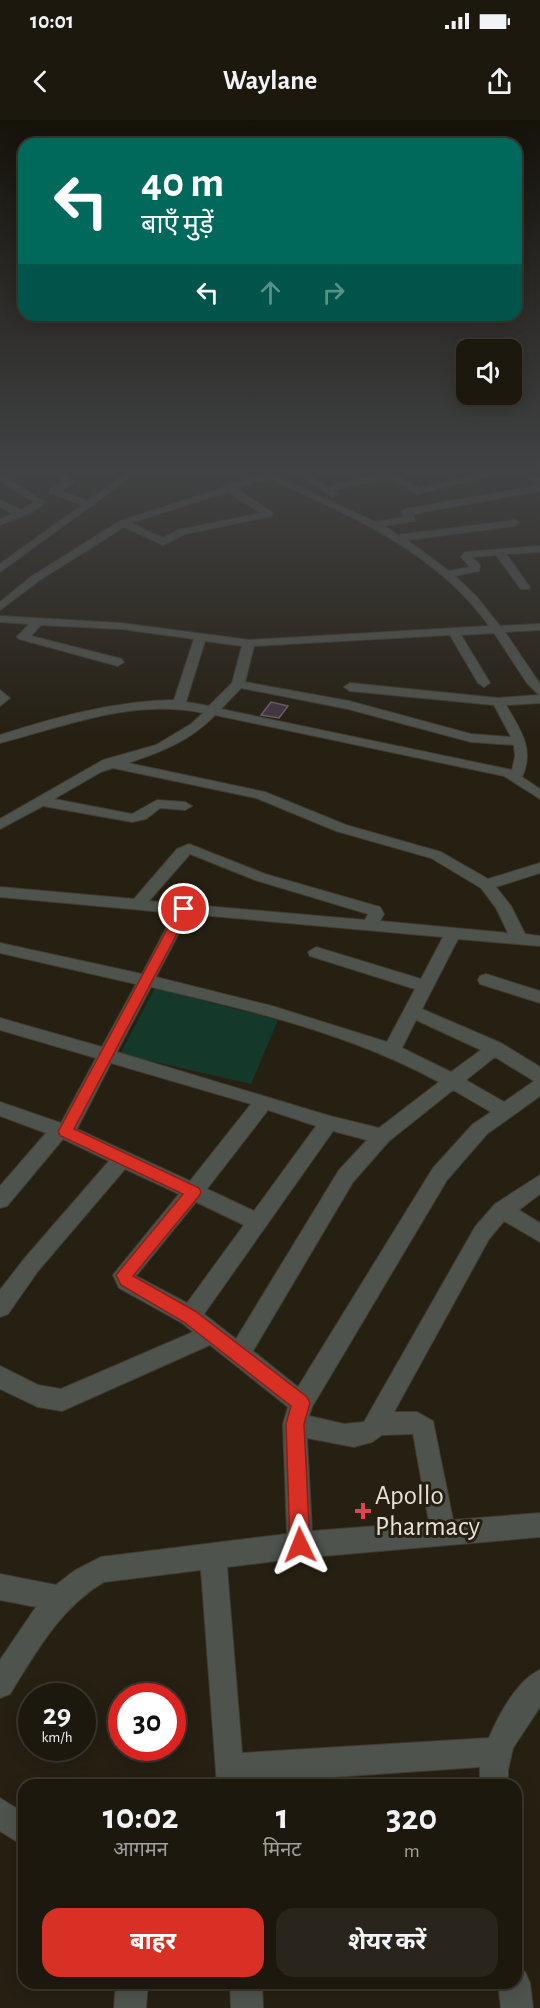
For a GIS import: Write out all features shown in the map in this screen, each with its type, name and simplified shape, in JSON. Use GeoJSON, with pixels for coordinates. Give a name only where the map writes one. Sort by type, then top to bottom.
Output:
{"type":"FeatureCollection","features":[{"type":"Feature","properties":{"kind":"street"},"geometry":{"type":"LineString","coordinates":[[0,569],[13,559]]}},
{"type":"Feature","properties":{"kind":"street"},"geometry":{"type":"LineString","coordinates":[[0,607],[36,578],[66,559]]}},
{"type":"Feature","properties":{"kind":"street"},"geometry":{"type":"LineString","coordinates":[[429,559],[473,600],[540,692]]}},
{"type":"Feature","properties":{"kind":"street"},"geometry":{"type":"LineString","coordinates":[[447,574],[475,569],[469,559]]}},
{"type":"Feature","properties":{"kind":"street"},"geometry":{"type":"LineString","coordinates":[[504,559],[525,587]]}},
{"type":"Feature","properties":{"kind":"street"},"geometry":{"type":"LineString","coordinates":[[0,619],[121,626],[249,643],[540,627]]}},
{"type":"Feature","properties":{"kind":"street"},"geometry":{"type":"LineString","coordinates":[[38,622],[22,637],[118,662]]}},
{"type":"Feature","properties":{"kind":"street"},"geometry":{"type":"LineString","coordinates":[[453,631],[484,683]]}},
{"type":"Feature","properties":{"kind":"street"},"geometry":{"type":"LineString","coordinates":[[179,704],[200,638]]}},
{"type":"Feature","properties":{"kind":"street"},"geometry":{"type":"LineString","coordinates":[[0,825],[108,763],[147,753],[171,743],[196,727],[238,684],[249,643]]}},
{"type":"Feature","properties":{"kind":"street"},"geometry":{"type":"LineString","coordinates":[[238,684],[349,705],[471,738],[520,741]]}},
{"type":"Feature","properties":{"kind":"street"},"geometry":{"type":"LineString","coordinates":[[350,687],[498,702],[540,699]]}},
{"type":"Feature","properties":{"kind":"street"},"geometry":{"type":"LineString","coordinates":[[0,694],[4,698],[0,702]]}},
{"type":"Feature","properties":{"kind":"street"},"geometry":{"type":"LineString","coordinates":[[498,702],[523,749],[523,765],[516,776]]}},
{"type":"Feature","properties":{"kind":"street"},"geometry":{"type":"LineString","coordinates":[[0,739],[114,711],[156,704],[179,704],[516,776],[540,795]]}},
{"type":"Feature","properties":{"kind":"street"},"geometry":{"type":"LineString","coordinates":[[0,727],[16,734]]}},
{"type":"Feature","properties":{"kind":"street"},"geometry":{"type":"LineString","coordinates":[[108,763],[260,795],[341,828],[436,855],[486,885],[503,906],[520,940]]}},
{"type":"Feature","properties":{"kind":"street"},"geometry":{"type":"LineString","coordinates":[[41,801],[132,818],[141,816],[157,804],[185,807]]}},
{"type":"Feature","properties":{"kind":"street"},"geometry":{"type":"LineString","coordinates":[[139,903],[182,852],[189,848],[260,877],[374,911],[376,914],[370,926]]}},
{"type":"Feature","properties":{"kind":"street"},"geometry":{"type":"LineString","coordinates":[[486,885],[540,868]]}},
{"type":"Feature","properties":{"kind":"street"},"geometry":{"type":"LineString","coordinates":[[0,892],[540,941]]}},
{"type":"Feature","properties":{"kind":"street"},"geometry":{"type":"LineString","coordinates":[[0,1200],[63,1131],[108,1056],[145,980],[184,909]]}},
{"type":"Feature","properties":{"kind":"street"},"geometry":{"type":"LineString","coordinates":[[391,1051],[453,934]]}},
{"type":"Feature","properties":{"kind":"street"},"geometry":{"type":"LineString","coordinates":[[1,949],[145,980],[263,1010],[361,1039],[391,1051],[503,1110]]}},
{"type":"Feature","properties":{"kind":"street"},"geometry":{"type":"LineString","coordinates":[[316,952],[425,986]]}},
{"type":"Feature","properties":{"kind":"street"},"geometry":{"type":"LineString","coordinates":[[486,980],[540,997]]}},
{"type":"Feature","properties":{"kind":"street"},"geometry":{"type":"LineString","coordinates":[[412,1012],[495,1048],[540,1077]]}},
{"type":"Feature","properties":{"kind":"street"},"geometry":{"type":"LineString","coordinates":[[0,1024],[264,1101],[328,1123],[382,1136]]}},
{"type":"Feature","properties":{"kind":"street"},"geometry":{"type":"LineString","coordinates":[[239,1354],[346,1176],[382,1136],[495,1048]]}},
{"type":"Feature","properties":{"kind":"street"},"geometry":{"type":"LineString","coordinates":[[300,1545],[298,1414],[440,1174],[461,1148],[503,1110],[540,1086]]}},
{"type":"Feature","properties":{"kind":"street"},"geometry":{"type":"LineString","coordinates":[[264,1101],[124,1275],[127,1281],[190,1316],[239,1354],[298,1414],[349,1435],[364,1436],[377,1424],[482,1233],[502,1210],[540,1183]]}},
{"type":"Feature","properties":{"kind":"street"},"geometry":{"type":"LineString","coordinates":[[0,1109],[63,1131],[258,1222]]}},
{"type":"Feature","properties":{"kind":"street"},"geometry":{"type":"LineString","coordinates":[[190,1316],[328,1123]]}},
{"type":"Feature","properties":{"kind":"street"},"geometry":{"type":"LineString","coordinates":[[0,1307],[31,1265],[123,1158]]}},
{"type":"Feature","properties":{"kind":"street"},"geometry":{"type":"LineString","coordinates":[[502,1210],[540,1233]]}},
{"type":"Feature","properties":{"kind":"street"},"geometry":{"type":"LineString","coordinates":[[0,1377],[36,1396],[50,1401],[62,1400],[212,1334]]}},
{"type":"Feature","properties":{"kind":"street"},"geometry":{"type":"LineString","coordinates":[[377,1424],[417,1423],[425,1429],[443,1533]]}},
{"type":"Feature","properties":{"kind":"street"},"geometry":{"type":"LineString","coordinates":[[0,1684],[58,1598],[79,1581],[101,1570],[300,1545],[540,1525]]}},
{"type":"Feature","properties":{"kind":"street"},"geometry":{"type":"LineString","coordinates":[[213,1555],[230,1777],[495,1752]]}},
{"type":"Feature","properties":{"kind":"street"},"geometry":{"type":"LineString","coordinates":[[0,1587],[58,1598]]}},
{"type":"Feature","properties":{"kind":"street"},"geometry":{"type":"LineString","coordinates":[[494,1779],[495,1752],[507,1729],[540,1684]]}},
{"type":"Feature","properties":{"kind":"street"},"geometry":{"type":"LineString","coordinates":[[0,1813],[18,1826]]}},
{"type":"Feature","properties":{"kind":"street"},"geometry":{"type":"LineString","coordinates":[[130,2008],[132,1989]]}},
{"type":"Feature","properties":{"kind":"street"},"geometry":{"type":"LineString","coordinates":[[246,1989],[247,2008]]}},
{"type":"Feature","properties":{"kind":"street"},"geometry":{"type":"LineString","coordinates":[[515,1989],[517,2008]]}},
{"type":"Feature","properties":{"kind":"green space"},"geometry":{"type":"Polygon","coordinates":[[[155,988],[278,1020],[251,1084],[120,1054],[155,988]]]}},
{"type":"Feature","properties":{"kind":"building"},"geometry":{"type":"Polygon","coordinates":[[[271,702],[288,706],[279,718],[261,715],[271,702]]]}},
{"type":"Feature","properties":{"kind":"place","name":"Apollo Pharmacy"},"geometry":{"type":"Point","coordinates":[363,1511]}},
{"type":"Feature","properties":{"kind":"route"},"geometry":{"type":"LineString","coordinates":[[184,909],[66,1132],[193,1192],[124,1275],[127,1281],[190,1316],[301,1403],[295,1424],[300,1545]]}}]}
